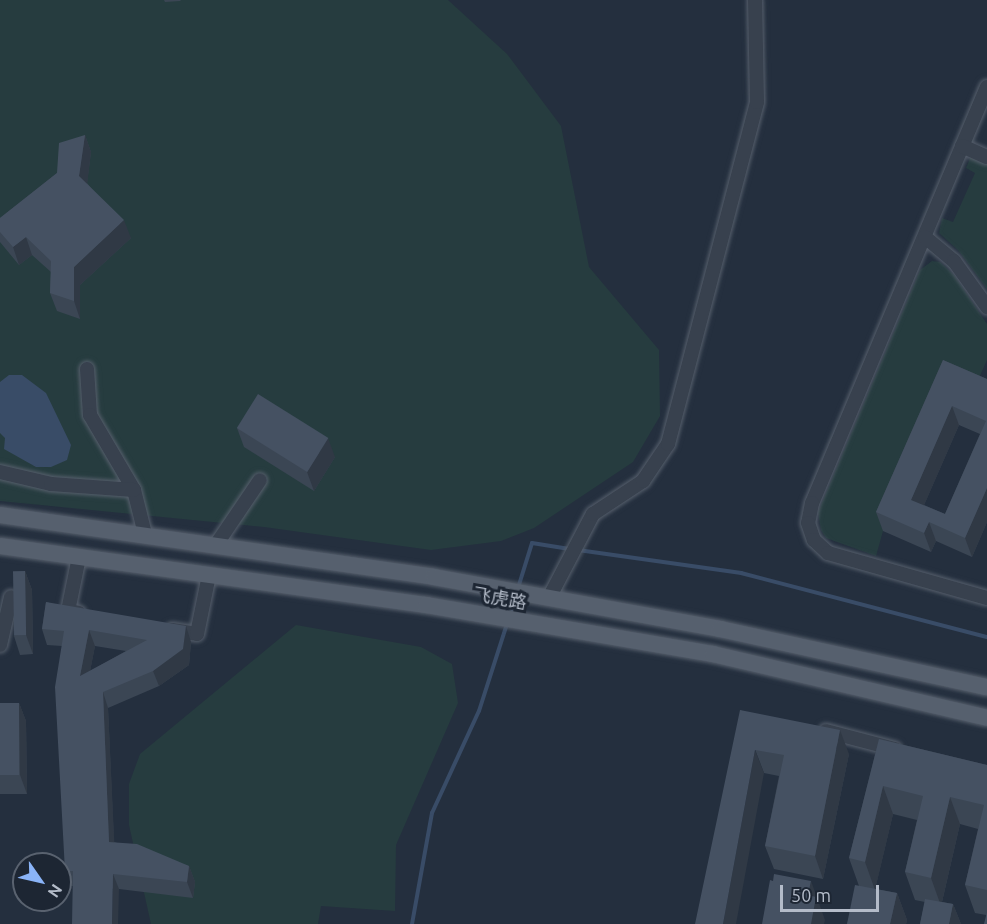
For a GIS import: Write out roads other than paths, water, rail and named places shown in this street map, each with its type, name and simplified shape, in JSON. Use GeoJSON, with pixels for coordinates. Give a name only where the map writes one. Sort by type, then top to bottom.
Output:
{"type":"FeatureCollection","features":[{"type":"Feature","properties":{"kind":"main road","name":"飞虎路"},"geometry":{"type":"LineString","coordinates":[[0,515],[216,544],[517,592],[720,629],[987,687]]}},
{"type":"Feature","properties":{"kind":"main road","name":"飞虎路"},"geometry":{"type":"LineString","coordinates":[[0,546],[506,619],[713,654],[987,718]]}},
{"type":"Feature","properties":{"kind":"street"},"geometry":{"type":"LineString","coordinates":[[549,598],[592,514],[643,481],[668,444],[757,102],[755,0]]}},
{"type":"Feature","properties":{"kind":"street"},"geometry":{"type":"LineString","coordinates":[[987,87],[812,503],[808,523],[814,540],[828,552],[987,598]]}},
{"type":"Feature","properties":{"kind":"street"},"geometry":{"type":"LineString","coordinates":[[962,146],[987,157]]}},
{"type":"Feature","properties":{"kind":"street"},"geometry":{"type":"LineString","coordinates":[[925,237],[954,261],[987,307]]}},
{"type":"Feature","properties":{"kind":"street"},"geometry":{"type":"LineString","coordinates":[[87,369],[90,415],[134,490],[146,534]]}},
{"type":"Feature","properties":{"kind":"street"},"geometry":{"type":"LineString","coordinates":[[0,472],[60,485],[134,490]]}},
{"type":"Feature","properties":{"kind":"street"},"geometry":{"type":"LineString","coordinates":[[216,544],[260,480]]}},
{"type":"Feature","properties":{"kind":"street"},"geometry":{"type":"LineString","coordinates":[[79,557],[68,611],[91,615]]}},
{"type":"Feature","properties":{"kind":"street"},"geometry":{"type":"LineString","coordinates":[[162,628],[197,634],[209,575]]}},
{"type":"Feature","properties":{"kind":"street"},"geometry":{"type":"LineString","coordinates":[[0,645],[11,597]]}},
{"type":"Feature","properties":{"kind":"street"},"geometry":{"type":"LineString","coordinates":[[816,729],[907,752]]}},
{"type":"Feature","properties":{"kind":"water"},"geometry":{"type":"Polygon","coordinates":[[[9,375],[22,375],[46,393],[71,445],[67,460],[51,467],[36,467],[4,449],[5,438],[0,433],[0,382],[9,375]]]}},
{"type":"Feature","properties":{"kind":"waterway"},"geometry":{"type":"LineString","coordinates":[[518,588],[532,543],[570,549]]}},
{"type":"Feature","properties":{"kind":"waterway"},"geometry":{"type":"LineString","coordinates":[[578,550],[741,573],[987,637]]}},
{"type":"Feature","properties":{"kind":"waterway"},"geometry":{"type":"LineString","coordinates":[[510,614],[516,595]]}},
{"type":"Feature","properties":{"kind":"waterway"},"geometry":{"type":"LineString","coordinates":[[412,924],[432,813],[479,711],[507,624]]}}]}
